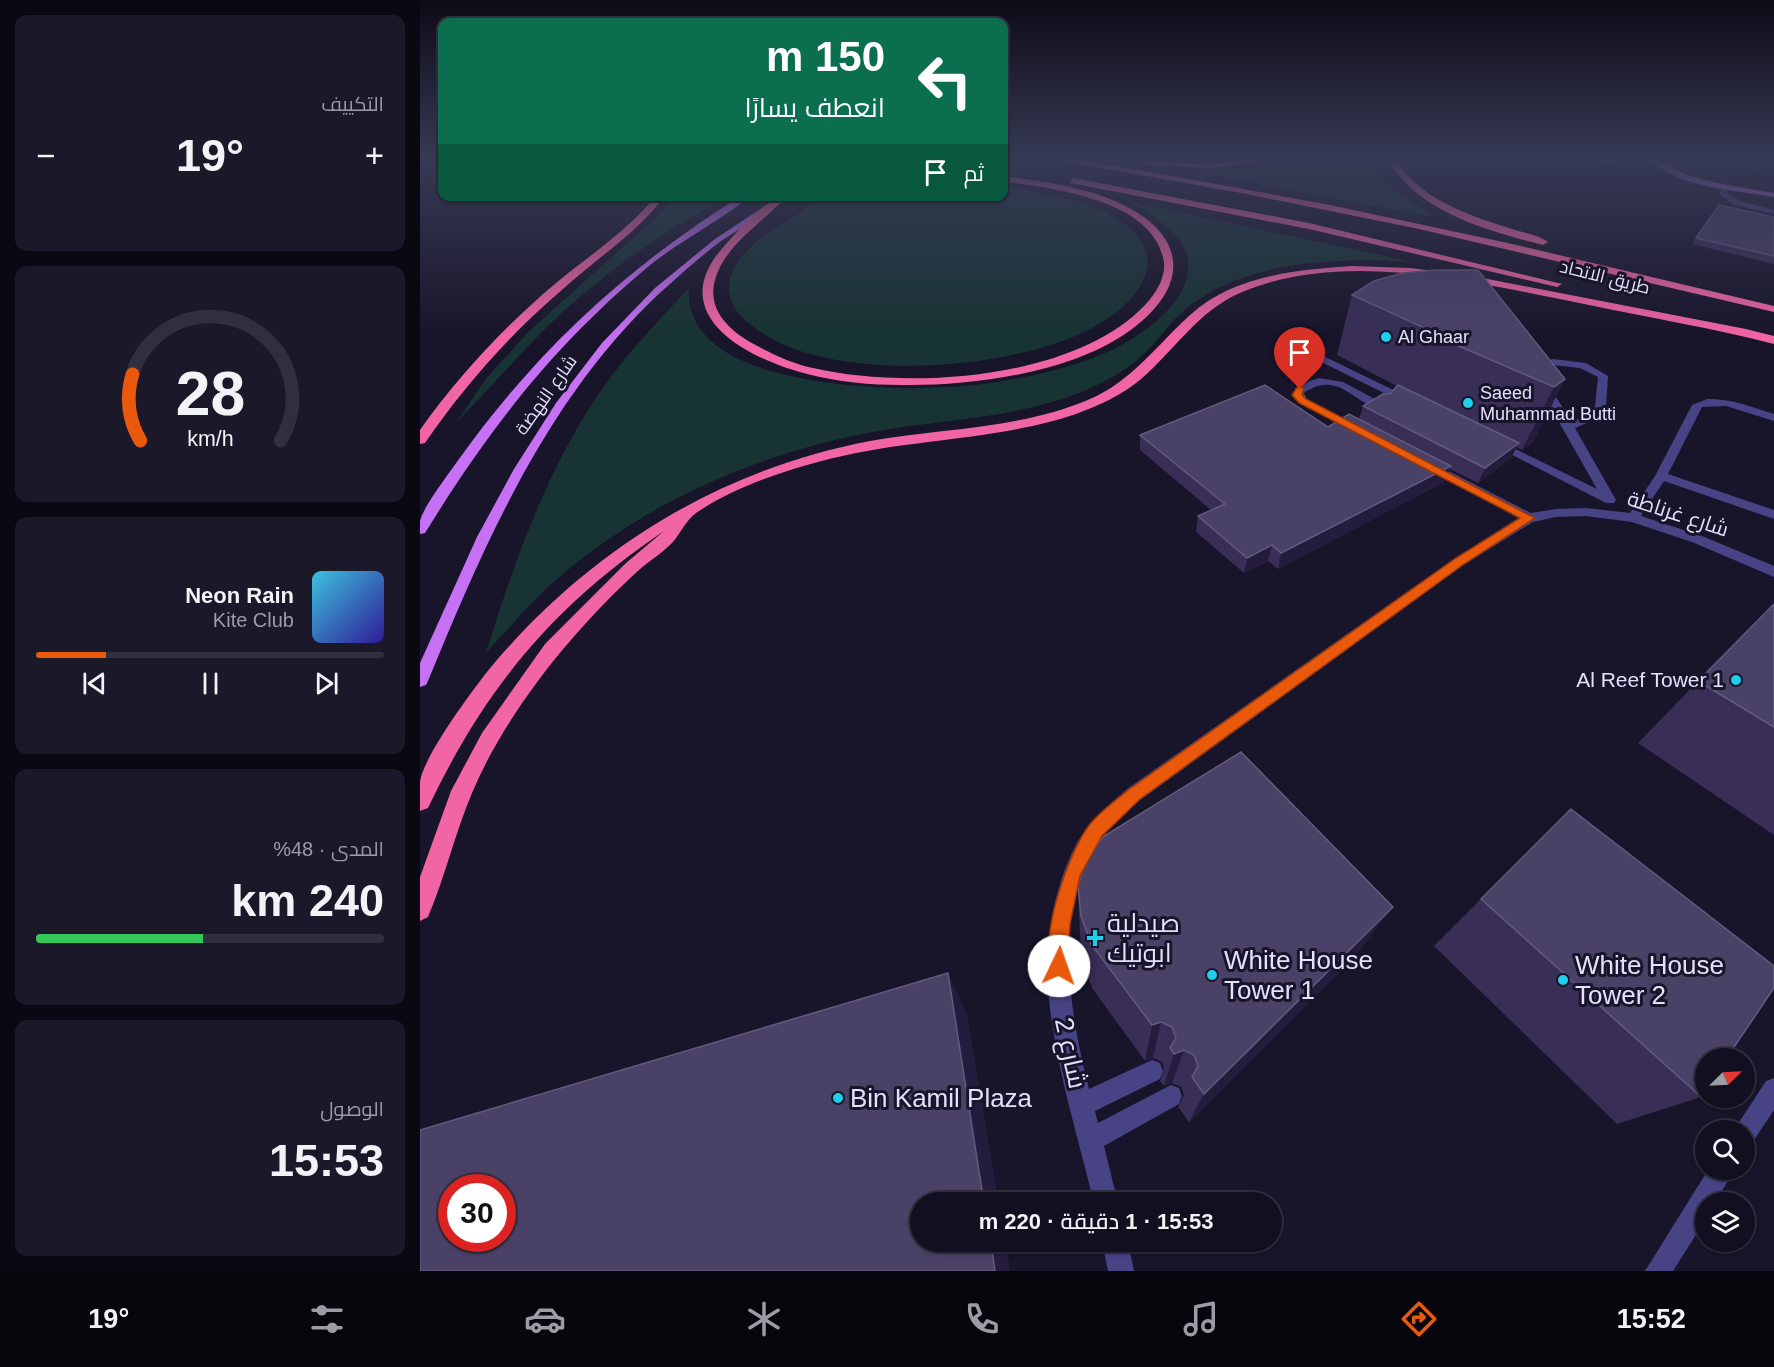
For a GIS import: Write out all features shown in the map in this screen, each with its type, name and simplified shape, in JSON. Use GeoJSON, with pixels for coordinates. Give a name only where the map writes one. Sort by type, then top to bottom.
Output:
{"type":"FeatureCollection","features":[{"type":"Feature","properties":{"kind":"highway"},"geometry":{"type":"LineString","coordinates":[[420,440],[433,420],[487,357],[555,289],[640,219]]}},
{"type":"Feature","properties":{"kind":"highway"},"geometry":{"type":"LineString","coordinates":[[759,219],[723,255],[715,267],[707,294],[717,321],[745,345],[791,365],[820,373],[892,380],[960,377],[1007,371],[1076,353],[1103,341],[1134,321],[1156,299],[1165,285],[1169,271],[1164,245],[1140,219]]}},
{"type":"Feature","properties":{"kind":"highway","name":"طريق الاتحاد"},"geometry":{"type":"LineString","coordinates":[[1272,219],[1363,238],[1612,297],[1774,340]]}},
{"type":"Feature","properties":{"kind":"highway","name":"طريق الاتحاد"},"geometry":{"type":"LineString","coordinates":[[1382,219],[1774,309]]}},
{"type":"Feature","properties":{"kind":"highway"},"geometry":{"type":"LineString","coordinates":[[1480,219],[1558,246],[1730,290],[1774,304]]}},
{"type":"Feature","properties":{"kind":"highway"},"geometry":{"type":"LineString","coordinates":[[420,801],[463,721],[516,648],[578,586],[607,562],[686,511],[760,477],[832,453],[1037,421],[1096,402],[1140,376],[1196,316],[1211,304],[1249,286],[1295,274],[1365,268],[1431,272],[1757,336]]}},
{"type":"Feature","properties":{"kind":"highway"},"geometry":{"type":"LineString","coordinates":[[420,909],[462,792],[489,739],[551,650],[632,567],[667,539],[686,511]]}},
{"type":"Feature","properties":{"kind":"main road","name":"شارع النهضة"},"geometry":{"type":"LineString","coordinates":[[420,530],[475,443],[541,361],[583,319],[662,252],[712,219]]}},
{"type":"Feature","properties":{"kind":"main road","name":"شارع النهضة"},"geometry":{"type":"LineString","coordinates":[[420,681],[477,549],[529,452],[568,392],[610,338],[661,287],[705,250],[751,219]]}},
{"type":"Feature","properties":{"kind":"street"},"geometry":{"type":"LineString","coordinates":[[1284,340],[1420,407]]}},
{"type":"Feature","properties":{"kind":"street"},"geometry":{"type":"LineString","coordinates":[[1568,426],[1592,416],[1600,406],[1603,376],[1575,363],[1553,362],[1539,365],[1537,375],[1610,500],[1626,517],[1661,476],[1698,405],[1708,402],[1724,403],[1774,418]]}},
{"type":"Feature","properties":{"kind":"street"},"geometry":{"type":"LineString","coordinates":[[1365,433],[1303,401],[1298,392],[1316,381],[1326,380],[1380,405]]}},
{"type":"Feature","properties":{"kind":"street"},"geometry":{"type":"LineString","coordinates":[[420,430],[433,420]]}},
{"type":"Feature","properties":{"kind":"street"},"geometry":{"type":"LineString","coordinates":[[1484,438],[1610,500]]}},
{"type":"Feature","properties":{"kind":"street"},"geometry":{"type":"LineString","coordinates":[[1416,459],[1529,518]]}},
{"type":"Feature","properties":{"kind":"street"},"geometry":{"type":"LineString","coordinates":[[1661,476],[1774,515]]}},
{"type":"Feature","properties":{"kind":"street","name":"شارع غرناطة"},"geometry":{"type":"LineString","coordinates":[[1529,518],[1556,513],[1626,517],[1697,539],[1774,572]]}},
{"type":"Feature","properties":{"kind":"street","name":"شارع 2"},"geometry":{"type":"LineString","coordinates":[[1103,1192],[1070,1057],[1058,987],[1061,924],[1071,874],[1096,830],[1143,788],[1460,561],[1529,518]]}},
{"type":"Feature","properties":{"kind":"street"},"geometry":{"type":"LineString","coordinates":[[1082,1105],[1152,1071]]}},
{"type":"Feature","properties":{"kind":"street"},"geometry":{"type":"LineString","coordinates":[[1754,1120],[1774,1089]]}},
{"type":"Feature","properties":{"kind":"street"},"geometry":{"type":"LineString","coordinates":[[1091,1140],[1171,1096]]}},
{"type":"Feature","properties":{"kind":"street"},"geometry":{"type":"LineString","coordinates":[[1658,1271],[1716,1180]]}},
{"type":"Feature","properties":{"kind":"street"},"geometry":{"type":"LineString","coordinates":[[1117,1252],[1121,1271]]}},
{"type":"Feature","properties":{"kind":"green space"},"geometry":{"type":"Polygon","coordinates":[[[654,219],[688,219],[591,287],[551,323],[456,423],[485,380],[528,332],[654,219]]]}},
{"type":"Feature","properties":{"kind":"green space"},"geometry":{"type":"Polygon","coordinates":[[[790,219],[1116,219],[1129,228],[1142,243],[1147,258],[1146,274],[1139,289],[1127,303],[1092,328],[1059,342],[1019,354],[930,365],[884,365],[840,360],[800,351],[767,336],[744,319],[734,307],[729,291],[730,277],[737,263],[746,251],[790,219]]]}},
{"type":"Feature","properties":{"kind":"green space"},"geometry":{"type":"Polygon","coordinates":[[[1157,219],[1212,219],[1413,262],[1321,262],[1259,273],[1203,296],[1179,315],[1140,358],[1101,384],[1079,393],[1020,410],[873,432],[785,454],[741,469],[658,508],[619,532],[547,588],[486,653],[520,551],[563,453],[610,378],[689,288],[697,324],[724,351],[765,369],[814,381],[868,387],[919,388],[997,382],[1064,367],[1107,352],[1146,330],[1163,315],[1184,286],[1188,259],[1181,242],[1157,219]]]}},
{"type":"Feature","properties":{"kind":"building"},"geometry":{"type":"Polygon","coordinates":[[[1709,219],[1774,219],[1774,256],[1696,238],[1709,219]]]}},
{"type":"Feature","properties":{"kind":"building"},"geometry":{"type":"Polygon","coordinates":[[[1478,270],[1565,379],[1554,387],[1426,332],[1429,330],[1352,295],[1374,281],[1403,273],[1478,270]]]}},
{"type":"Feature","properties":{"kind":"building"},"geometry":{"type":"Polygon","coordinates":[[[1265,385],[1328,427],[1349,414],[1451,466],[1281,553],[1272,545],[1247,558],[1198,516],[1225,504],[1140,435],[1265,385]]]}},
{"type":"Feature","properties":{"kind":"building"},"geometry":{"type":"Polygon","coordinates":[[[1398,385],[1519,443],[1485,468],[1363,406],[1383,394],[1390,394],[1398,385]]]}},
{"type":"Feature","properties":{"kind":"building"},"geometry":{"type":"Polygon","coordinates":[[[1774,604],[1774,727],[1698,681],[1774,604]]]}},
{"type":"Feature","properties":{"kind":"building","name":"White House Tower 1"},"geometry":{"type":"Polygon","coordinates":[[[1241,752],[1393,907],[1204,1094],[1192,1077],[1198,1066],[1194,1055],[1184,1050],[1174,1054],[1170,1048],[1176,1038],[1172,1027],[1161,1022],[1152,1025],[1091,944],[1081,916],[1078,886],[1087,858],[1104,836],[1241,752]]]}},
{"type":"Feature","properties":{"kind":"building"},"geometry":{"type":"Polygon","coordinates":[[[1571,809],[1774,966],[1774,988],[1733,1048],[1695,1048],[1695,1092],[1481,899],[1571,809]]]}},
{"type":"Feature","properties":{"kind":"building","name":"Bin Kamil Plaza"},"geometry":{"type":"Polygon","coordinates":[[[948,973],[982,1192],[910,1192],[910,1252],[992,1252],[995,1271],[420,1271],[420,1130],[948,973]]]}},
{"type":"Feature","properties":{"kind":"place","name":"Al Ghaar"},"geometry":{"type":"Point","coordinates":[1386,337]}},
{"type":"Feature","properties":{"kind":"place","name":"Saeed Muhammad Butti"},"geometry":{"type":"Point","coordinates":[1468,403]}},
{"type":"Feature","properties":{"kind":"place","name":"Al Reef Tower 1"},"geometry":{"type":"Point","coordinates":[1736,680]}},
{"type":"Feature","properties":{"kind":"place","name":"صيدلية ابوتيك"},"geometry":{"type":"Point","coordinates":[1095,938]}},
{"type":"Feature","properties":{"kind":"place","name":"White House Tower 1"},"geometry":{"type":"Point","coordinates":[1212,975]}},
{"type":"Feature","properties":{"kind":"place","name":"White House Tower 2"},"geometry":{"type":"Point","coordinates":[1563,980]}},
{"type":"Feature","properties":{"kind":"place","name":"Bin Kamil Plaza"},"geometry":{"type":"Point","coordinates":[838,1098]}},
{"type":"Feature","properties":{"kind":"route"},"geometry":{"type":"LineString","coordinates":[[1059,966],[1061,924],[1071,874],[1096,830],[1133,795],[1460,561],[1529,518],[1303,401],[1297,395],[1300,389]]}}]}
